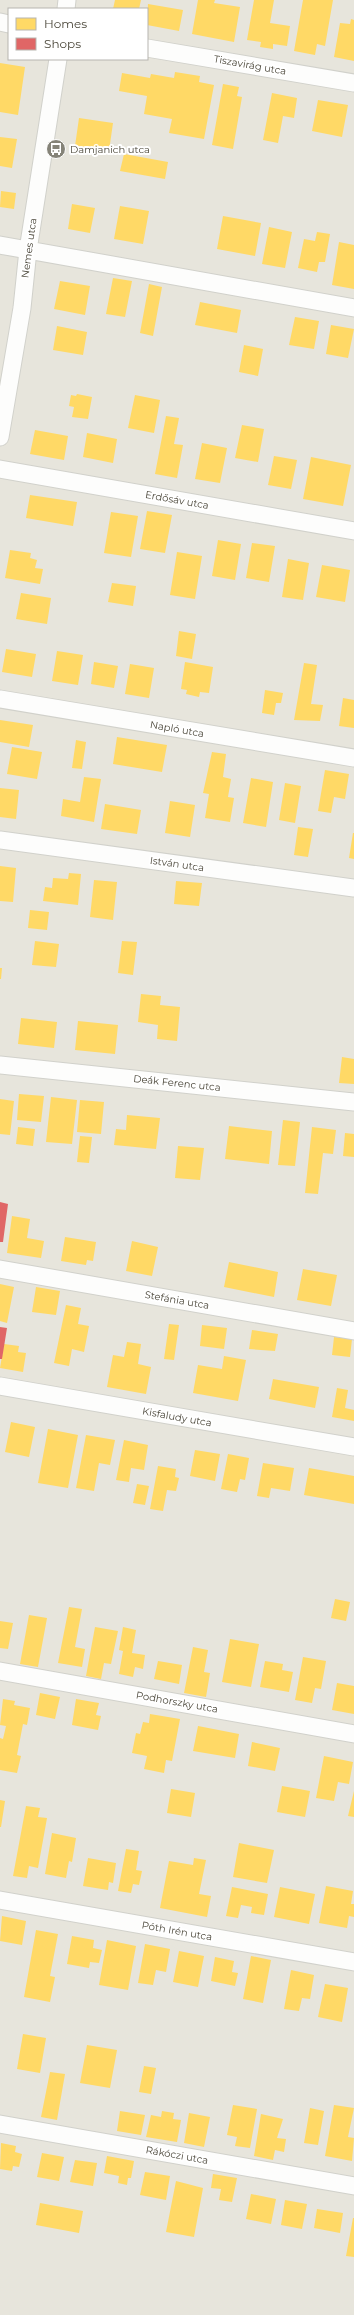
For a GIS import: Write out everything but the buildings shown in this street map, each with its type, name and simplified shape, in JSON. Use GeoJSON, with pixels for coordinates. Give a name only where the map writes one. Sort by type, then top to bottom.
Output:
{"type":"FeatureCollection","features":[{"type":"Feature","properties":{"kind":"street","name":"Tiszavirág utca"},"geometry":{"type":"LineString","coordinates":[[148,48],[354,83]]}},
{"type":"Feature","properties":{"kind":"street","name":"Nemes utca"},"geometry":{"type":"LineString","coordinates":[[0,437],[22,308],[28,250],[58,60]]}},
{"type":"Feature","properties":{"kind":"street"},"geometry":{"type":"LineString","coordinates":[[0,245],[354,308]]}},
{"type":"Feature","properties":{"kind":"street","name":"Erdősáv utca"},"geometry":{"type":"LineString","coordinates":[[0,469],[354,531]]}},
{"type":"Feature","properties":{"kind":"street","name":"Napló utca"},"geometry":{"type":"LineString","coordinates":[[0,699],[354,758]]}},
{"type":"Feature","properties":{"kind":"street","name":"István utca"},"geometry":{"type":"LineString","coordinates":[[0,840],[354,888]]}},
{"type":"Feature","properties":{"kind":"street","name":"Deák Ferenc utca"},"geometry":{"type":"LineString","coordinates":[[0,1064],[354,1102]]}},
{"type":"Feature","properties":{"kind":"street","name":"Stefánia utca"},"geometry":{"type":"LineString","coordinates":[[0,1269],[354,1331]]}},
{"type":"Feature","properties":{"kind":"street","name":"Kisfaludy utca"},"geometry":{"type":"LineString","coordinates":[[0,1386],[354,1447]]}},
{"type":"Feature","properties":{"kind":"street","name":"Podhorszky utca"},"geometry":{"type":"LineString","coordinates":[[0,1671],[354,1734]]}},
{"type":"Feature","properties":{"kind":"street","name":"Póth Irén utca"},"geometry":{"type":"LineString","coordinates":[[0,1900],[354,1962]]}},
{"type":"Feature","properties":{"kind":"street","name":"Rákóczi utca"},"geometry":{"type":"LineString","coordinates":[[0,2124],[354,2186]]}},
{"type":"Feature","properties":{"kind":"shaded area"},"geometry":{"type":"Polygon","coordinates":[[[0,0],[354,0],[354,2315],[0,2315],[0,0]]]}},
{"type":"Feature","properties":{"kind":"place","name":"Damjanich utca"},"geometry":{"type":"Point","coordinates":[56,149]}}]}
